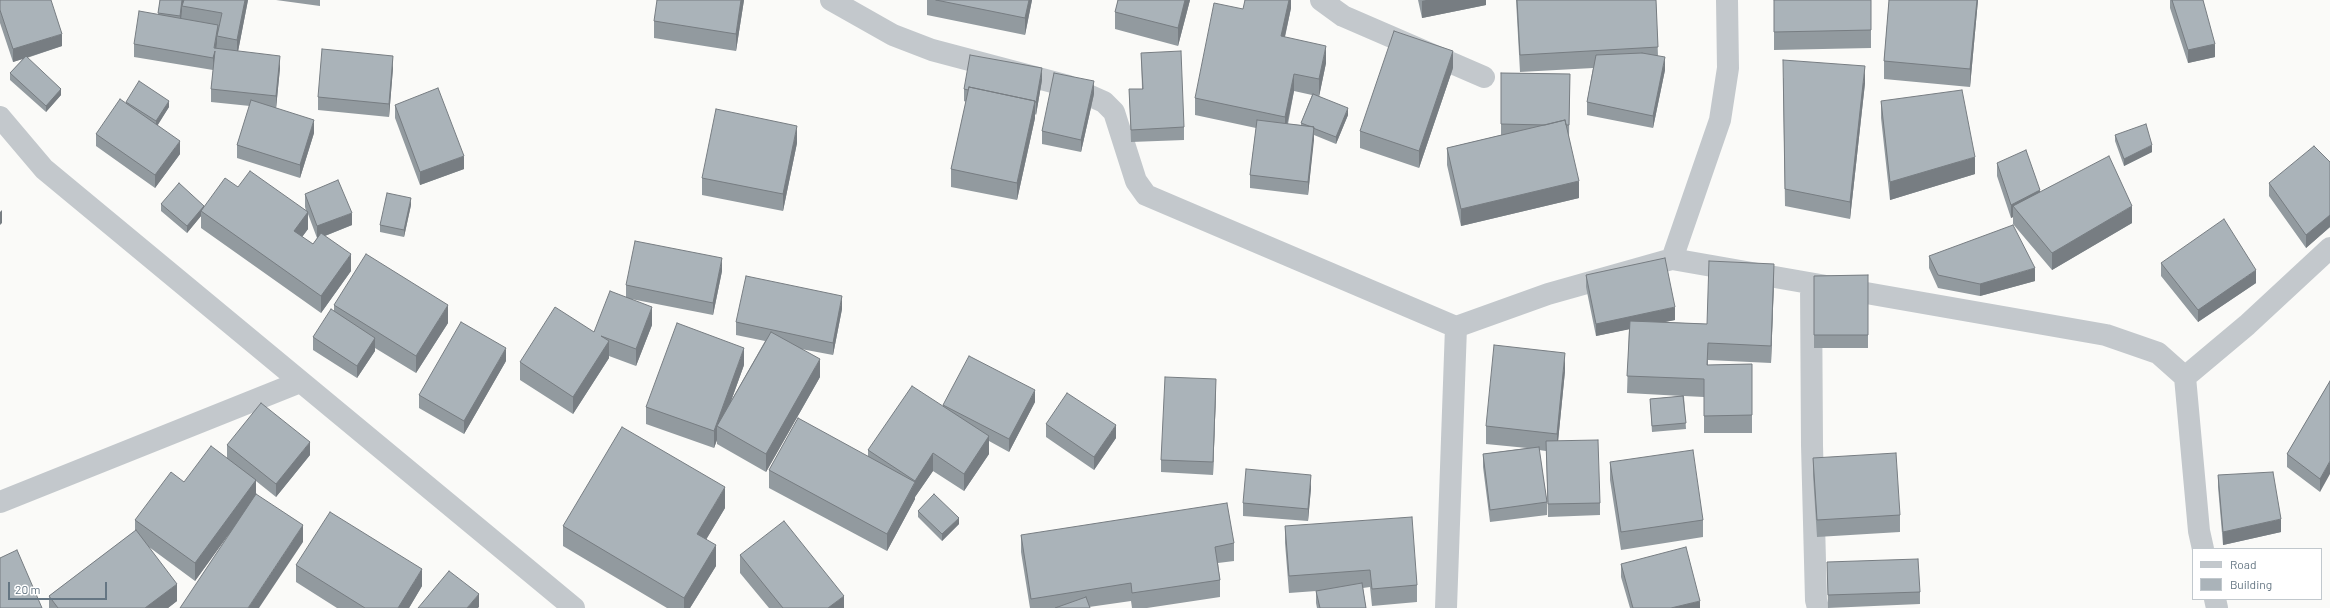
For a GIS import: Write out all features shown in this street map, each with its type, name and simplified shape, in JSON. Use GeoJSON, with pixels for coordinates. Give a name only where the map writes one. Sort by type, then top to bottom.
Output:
{"type":"FeatureCollection","features":[{"type":"Feature","properties":{"kind":"street"},"geometry":{"type":"LineString","coordinates":[[831,0],[893,35],[932,50],[1068,86],[1104,102],[1114,112],[1136,181],[1146,195],[1456,327],[1548,294],[1672,259],[2106,335],[2158,353],[2184,376],[2199,531],[2203,548]]}},
{"type":"Feature","properties":{"kind":"street"},"geometry":{"type":"LineString","coordinates":[[1321,0],[1342,16],[1484,76]]}},
{"type":"Feature","properties":{"kind":"street"},"geometry":{"type":"LineString","coordinates":[[1672,259],[1720,120],[1728,68],[1727,0]]}},
{"type":"Feature","properties":{"kind":"street"},"geometry":{"type":"LineString","coordinates":[[0,118],[44,169],[574,608]]}},
{"type":"Feature","properties":{"kind":"street"},"geometry":{"type":"LineString","coordinates":[[2184,376],[2247,325],[2330,248]]}},
{"type":"Feature","properties":{"kind":"street"},"geometry":{"type":"LineString","coordinates":[[1811,284],[1812,445],[1816,600],[1818,608]]}},
{"type":"Feature","properties":{"kind":"street"},"geometry":{"type":"LineString","coordinates":[[1446,608],[1456,327]]}},
{"type":"Feature","properties":{"kind":"street"},"geometry":{"type":"LineString","coordinates":[[0,502],[300,382]]}},
{"type":"Feature","properties":{"kind":"building"},"geometry":{"type":"Polygon","coordinates":[[[0,0],[51,0],[62,34],[13,49],[0,10],[0,0]]]}},
{"type":"Feature","properties":{"kind":"building"},"geometry":{"type":"Polygon","coordinates":[[[160,0],[182,0],[180,16],[158,13],[160,0]]]}},
{"type":"Feature","properties":{"kind":"building"},"geometry":{"type":"Polygon","coordinates":[[[184,0],[245,0],[237,40],[217,36],[222,13],[182,6],[184,0]]]}},
{"type":"Feature","properties":{"kind":"building"},"geometry":{"type":"Polygon","coordinates":[[[657,0],[741,0],[736,34],[654,21],[657,0]]]}},
{"type":"Feature","properties":{"kind":"building"},"geometry":{"type":"Polygon","coordinates":[[[936,0],[1029,0],[1025,18],[936,0]]]}},
{"type":"Feature","properties":{"kind":"building"},"geometry":{"type":"Polygon","coordinates":[[[1118,0],[1185,0],[1178,28],[1115,12],[1118,0]]]}},
{"type":"Feature","properties":{"kind":"building"},"geometry":{"type":"Polygon","coordinates":[[[1245,0],[1289,0],[1281,36],[1326,46],[1319,79],[1294,74],[1285,117],[1195,98],[1214,3],[1243,9],[1245,0]]]}},
{"type":"Feature","properties":{"kind":"building"},"geometry":{"type":"Polygon","coordinates":[[[1517,0],[1656,0],[1658,47],[1520,55],[1517,0]]]}},
{"type":"Feature","properties":{"kind":"building"},"geometry":{"type":"Polygon","coordinates":[[[1774,0],[1871,0],[1871,30],[1774,32],[1774,0]]]}},
{"type":"Feature","properties":{"kind":"building"},"geometry":{"type":"Polygon","coordinates":[[[1889,0],[1977,0],[1970,69],[1884,61],[1889,0]]]}},
{"type":"Feature","properties":{"kind":"building"},"geometry":{"type":"Polygon","coordinates":[[[2172,0],[2203,0],[2215,44],[2188,50],[2172,0]]]}},
{"type":"Feature","properties":{"kind":"building"},"geometry":{"type":"Polygon","coordinates":[[[139,11],[218,25],[214,48],[280,56],[276,96],[211,89],[215,51],[213,58],[134,44],[139,11]]]}},
{"type":"Feature","properties":{"kind":"building"},"geometry":{"type":"Polygon","coordinates":[[[1394,31],[1453,51],[1419,151],[1360,131],[1394,31]]]}},
{"type":"Feature","properties":{"kind":"building"},"geometry":{"type":"Polygon","coordinates":[[[322,49],[393,56],[389,104],[318,97],[322,49]]]}},
{"type":"Feature","properties":{"kind":"building"},"geometry":{"type":"Polygon","coordinates":[[[1181,51],[1184,127],[1131,130],[1129,89],[1143,89],[1141,53],[1181,51]]]}},
{"type":"Feature","properties":{"kind":"building"},"geometry":{"type":"Polygon","coordinates":[[[1642,53],[1665,57],[1653,116],[1587,102],[1596,55],[1642,53]]]}},
{"type":"Feature","properties":{"kind":"building"},"geometry":{"type":"Polygon","coordinates":[[[970,55],[1042,68],[1036,102],[969,87],[968,90],[964,89],[970,55]]]}},
{"type":"Feature","properties":{"kind":"building"},"geometry":{"type":"Polygon","coordinates":[[[26,56],[61,89],[46,106],[10,73],[26,56]]]}},
{"type":"Feature","properties":{"kind":"building"},"geometry":{"type":"Polygon","coordinates":[[[1783,60],[1865,66],[1850,202],[1785,189],[1783,60]]]}},
{"type":"Feature","properties":{"kind":"building"},"geometry":{"type":"Polygon","coordinates":[[[1054,73],[1094,81],[1081,140],[1042,131],[1054,73]]]}},
{"type":"Feature","properties":{"kind":"building"},"geometry":{"type":"Polygon","coordinates":[[[1501,73],[1570,74],[1569,125],[1566,125],[1565,120],[1545,125],[1501,124],[1501,73]]]}},
{"type":"Feature","properties":{"kind":"building"},"geometry":{"type":"Polygon","coordinates":[[[139,81],[169,101],[156,121],[126,102],[139,81]]]}},
{"type":"Feature","properties":{"kind":"building"},"geometry":{"type":"Polygon","coordinates":[[[969,87],[1035,101],[1017,183],[951,169],[969,87]]]}},
{"type":"Feature","properties":{"kind":"building"},"geometry":{"type":"Polygon","coordinates":[[[438,88],[464,156],[420,172],[395,105],[438,88]]]}},
{"type":"Feature","properties":{"kind":"building"},"geometry":{"type":"Polygon","coordinates":[[[1962,90],[1975,157],[1890,182],[1881,101],[1962,90]]]}},
{"type":"Feature","properties":{"kind":"building"},"geometry":{"type":"Polygon","coordinates":[[[1313,94],[1348,108],[1336,137],[1301,123],[1313,94]]]}},
{"type":"Feature","properties":{"kind":"building"},"geometry":{"type":"Polygon","coordinates":[[[120,99],[180,141],[155,175],[96,134],[120,99]]]}},
{"type":"Feature","properties":{"kind":"building"},"geometry":{"type":"Polygon","coordinates":[[[251,100],[314,120],[300,165],[237,145],[251,100]]]}},
{"type":"Feature","properties":{"kind":"building"},"geometry":{"type":"Polygon","coordinates":[[[716,109],[797,126],[783,194],[702,178],[716,109]]]}},
{"type":"Feature","properties":{"kind":"building"},"geometry":{"type":"Polygon","coordinates":[[[1257,120],[1314,127],[1308,182],[1250,175],[1257,120]]]}},
{"type":"Feature","properties":{"kind":"building"},"geometry":{"type":"Polygon","coordinates":[[[1565,120],[1579,181],[1461,209],[1447,148],[1565,120]]]}},
{"type":"Feature","properties":{"kind":"building"},"geometry":{"type":"Polygon","coordinates":[[[2146,124],[2152,145],[2124,159],[2115,135],[2146,124]]]}},
{"type":"Feature","properties":{"kind":"building"},"geometry":{"type":"Polygon","coordinates":[[[2314,146],[2330,162],[2330,215],[2306,235],[2269,183],[2314,146]]]}},
{"type":"Feature","properties":{"kind":"building"},"geometry":{"type":"Polygon","coordinates":[[[2026,150],[2040,190],[2011,205],[1997,163],[2026,150]]]}},
{"type":"Feature","properties":{"kind":"building"},"geometry":{"type":"Polygon","coordinates":[[[2109,156],[2132,206],[2052,253],[2013,206],[2109,156]]]}},
{"type":"Feature","properties":{"kind":"building"},"geometry":{"type":"Polygon","coordinates":[[[250,171],[308,212],[294,231],[313,244],[321,233],[351,254],[321,296],[201,211],[225,178],[238,187],[250,171]]]}},
{"type":"Feature","properties":{"kind":"building"},"geometry":{"type":"Polygon","coordinates":[[[338,180],[352,213],[317,226],[305,194],[338,180]]]}},
{"type":"Feature","properties":{"kind":"building"},"geometry":{"type":"Polygon","coordinates":[[[179,183],[204,206],[187,226],[161,204],[179,183]]]}},
{"type":"Feature","properties":{"kind":"building"},"geometry":{"type":"Polygon","coordinates":[[[387,193],[411,198],[404,230],[380,225],[387,193]]]}},
{"type":"Feature","properties":{"kind":"building"},"geometry":{"type":"Polygon","coordinates":[[[2224,219],[2256,270],[2198,310],[2161,263],[2224,219]]]}},
{"type":"Feature","properties":{"kind":"building"},"geometry":{"type":"Polygon","coordinates":[[[2013,225],[2035,268],[1980,284],[1938,275],[1929,256],[2013,225]]]}},
{"type":"Feature","properties":{"kind":"building"},"geometry":{"type":"Polygon","coordinates":[[[635,241],[722,258],[713,303],[626,285],[635,241]]]}},
{"type":"Feature","properties":{"kind":"building"},"geometry":{"type":"Polygon","coordinates":[[[366,254],[448,305],[416,356],[334,305],[366,254]]]}},
{"type":"Feature","properties":{"kind":"building"},"geometry":{"type":"Polygon","coordinates":[[[1665,258],[1675,307],[1596,324],[1586,275],[1665,258]]]}},
{"type":"Feature","properties":{"kind":"building"},"geometry":{"type":"Polygon","coordinates":[[[1709,261],[1774,264],[1771,346],[1708,343],[1707,365],[1752,364],[1752,415],[1704,416],[1704,379],[1627,376],[1630,321],[1707,324],[1709,261]]]}},
{"type":"Feature","properties":{"kind":"building"},"geometry":{"type":"Polygon","coordinates":[[[1868,275],[1868,335],[1814,335],[1814,276],[1868,275]]]}},
{"type":"Feature","properties":{"kind":"building"},"geometry":{"type":"Polygon","coordinates":[[[746,276],[842,296],[833,343],[736,322],[746,276]]]}},
{"type":"Feature","properties":{"kind":"building"},"geometry":{"type":"Polygon","coordinates":[[[610,291],[652,307],[636,349],[601,336],[609,341],[573,397],[520,362],[555,307],[594,332],[610,291]]]}},
{"type":"Feature","properties":{"kind":"building"},"geometry":{"type":"Polygon","coordinates":[[[331,309],[375,338],[357,366],[313,337],[331,309]]]}},
{"type":"Feature","properties":{"kind":"building"},"geometry":{"type":"Polygon","coordinates":[[[461,322],[506,348],[464,421],[419,395],[461,322]]]}},
{"type":"Feature","properties":{"kind":"building"},"geometry":{"type":"Polygon","coordinates":[[[677,323],[744,348],[714,431],[646,407],[677,323]]]}},
{"type":"Feature","properties":{"kind":"building"},"geometry":{"type":"Polygon","coordinates":[[[771,332],[820,359],[766,454],[717,426],[771,332]]]}},
{"type":"Feature","properties":{"kind":"building"},"geometry":{"type":"Polygon","coordinates":[[[1494,345],[1565,353],[1557,434],[1486,426],[1494,345]]]}},
{"type":"Feature","properties":{"kind":"building"},"geometry":{"type":"Polygon","coordinates":[[[969,356],[1035,390],[1009,439],[943,405],[969,356]]]}},
{"type":"Feature","properties":{"kind":"building"},"geometry":{"type":"Polygon","coordinates":[[[1165,377],[1216,379],[1213,462],[1161,460],[1165,377]]]}},
{"type":"Feature","properties":{"kind":"building"},"geometry":{"type":"Polygon","coordinates":[[[2330,381],[2330,461],[2320,479],[2287,454],[2330,381]]]}},
{"type":"Feature","properties":{"kind":"building"},"geometry":{"type":"Polygon","coordinates":[[[912,386],[989,436],[964,474],[933,453],[915,481],[868,450],[912,386]]]}},
{"type":"Feature","properties":{"kind":"building"},"geometry":{"type":"Polygon","coordinates":[[[1067,393],[1116,425],[1094,457],[1046,424],[1067,393]]]}},
{"type":"Feature","properties":{"kind":"building"},"geometry":{"type":"Polygon","coordinates":[[[1683,396],[1686,423],[1652,426],[1650,399],[1683,396]]]}},
{"type":"Feature","properties":{"kind":"building"},"geometry":{"type":"Polygon","coordinates":[[[261,403],[310,442],[276,484],[227,445],[261,403]]]}},
{"type":"Feature","properties":{"kind":"building"},"geometry":{"type":"Polygon","coordinates":[[[798,418],[915,482],[887,534],[769,470],[798,418]]]}},
{"type":"Feature","properties":{"kind":"building"},"geometry":{"type":"Polygon","coordinates":[[[622,427],[725,487],[697,534],[716,545],[684,598],[563,526],[622,427]]]}},
{"type":"Feature","properties":{"kind":"building"},"geometry":{"type":"Polygon","coordinates":[[[1598,440],[1600,503],[1548,504],[1546,441],[1598,440]]]}},
{"type":"Feature","properties":{"kind":"building"},"geometry":{"type":"Polygon","coordinates":[[[211,446],[256,480],[195,563],[135,520],[171,472],[184,482],[211,446]]]}},
{"type":"Feature","properties":{"kind":"building"},"geometry":{"type":"Polygon","coordinates":[[[1539,447],[1547,502],[1490,510],[1483,454],[1539,447]]]}},
{"type":"Feature","properties":{"kind":"building"},"geometry":{"type":"Polygon","coordinates":[[[1693,450],[1703,520],[1621,532],[1610,462],[1693,450]]]}},
{"type":"Feature","properties":{"kind":"building"},"geometry":{"type":"Polygon","coordinates":[[[1896,453],[1900,515],[1817,520],[1813,458],[1896,453]]]}},
{"type":"Feature","properties":{"kind":"building"},"geometry":{"type":"Polygon","coordinates":[[[1246,469],[1311,475],[1308,509],[1243,503],[1246,469]]]}},
{"type":"Feature","properties":{"kind":"building"},"geometry":{"type":"Polygon","coordinates":[[[2273,472],[2281,519],[2223,532],[2218,475],[2273,472]]]}},
{"type":"Feature","properties":{"kind":"building"},"geometry":{"type":"Polygon","coordinates":[[[256,494],[303,525],[248,608],[180,608],[256,494]]]}},
{"type":"Feature","properties":{"kind":"building"},"geometry":{"type":"Polygon","coordinates":[[[934,494],[959,518],[942,534],[918,511],[934,494]]]}},
{"type":"Feature","properties":{"kind":"building"},"geometry":{"type":"Polygon","coordinates":[[[1227,503],[1234,543],[1215,547],[1220,580],[1132,593],[1131,583],[1031,599],[1021,535],[1227,503]]]}},
{"type":"Feature","properties":{"kind":"building"},"geometry":{"type":"Polygon","coordinates":[[[330,512],[422,569],[398,608],[365,608],[296,565],[330,512]]]}},
{"type":"Feature","properties":{"kind":"building"},"geometry":{"type":"Polygon","coordinates":[[[1412,517],[1417,585],[1372,589],[1370,570],[1289,576],[1285,526],[1412,517]]]}},
{"type":"Feature","properties":{"kind":"building"},"geometry":{"type":"Polygon","coordinates":[[[784,521],[844,596],[828,608],[783,608],[740,555],[784,521]]]}},
{"type":"Feature","properties":{"kind":"building"},"geometry":{"type":"Polygon","coordinates":[[[136,530],[177,584],[145,608],[58,608],[49,596],[136,530]]]}},
{"type":"Feature","properties":{"kind":"building"},"geometry":{"type":"Polygon","coordinates":[[[1686,547],[1700,601],[1671,608],[1633,608],[1621,564],[1686,547]]]}},
{"type":"Feature","properties":{"kind":"building"},"geometry":{"type":"Polygon","coordinates":[[[17,550],[42,608],[0,608],[0,558],[17,550]]]}},
{"type":"Feature","properties":{"kind":"building"},"geometry":{"type":"Polygon","coordinates":[[[1918,559],[1920,592],[1828,595],[1827,562],[1918,559]]]}},
{"type":"Feature","properties":{"kind":"building"},"geometry":{"type":"Polygon","coordinates":[[[449,571],[479,594],[467,608],[418,608],[449,571]]]}},
{"type":"Feature","properties":{"kind":"building"},"geometry":{"type":"Polygon","coordinates":[[[1362,583],[1366,608],[1320,608],[1316,591],[1362,583]]]}},
{"type":"Feature","properties":{"kind":"building"},"geometry":{"type":"Polygon","coordinates":[[[1086,597],[1090,608],[1055,608],[1086,597]]]}}]}
